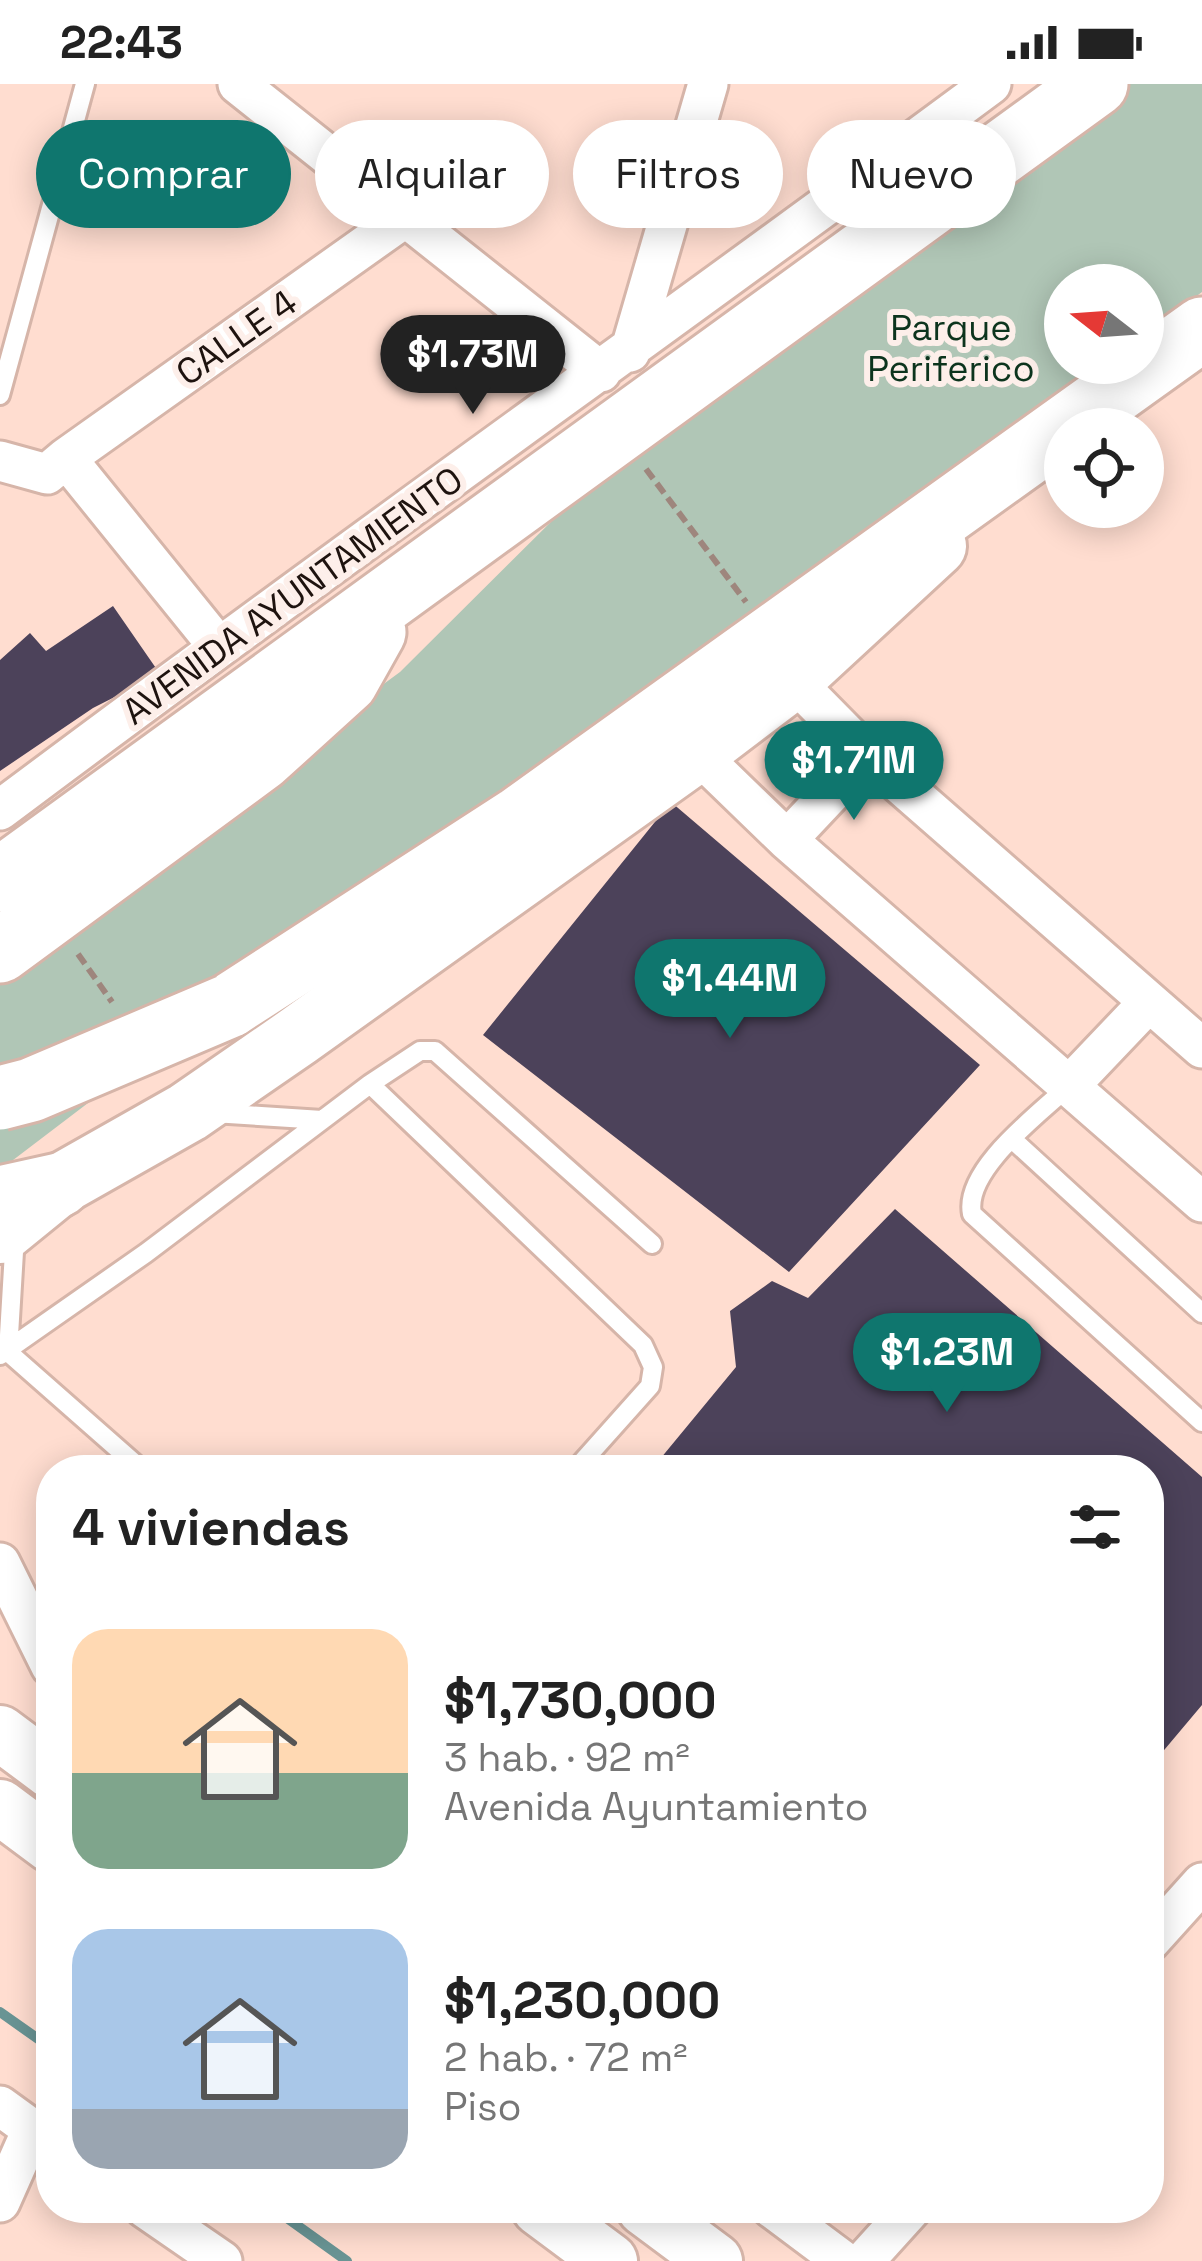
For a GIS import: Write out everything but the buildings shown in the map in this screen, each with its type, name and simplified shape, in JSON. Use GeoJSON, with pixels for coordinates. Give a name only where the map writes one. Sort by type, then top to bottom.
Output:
{"type":"FeatureCollection","features":[{"type":"Feature","properties":{"kind":"highway"},"geometry":{"type":"LineString","coordinates":[[0,950],[25,897],[395,594],[1096,84]]}},
{"type":"Feature","properties":{"kind":"highway"},"geometry":{"type":"LineString","coordinates":[[0,1097],[31,1090],[229,1006],[518,819],[783,659],[1041,442],[1202,329]]}},
{"type":"Feature","properties":{"kind":"main road"},"geometry":{"type":"LineString","coordinates":[[19,1210],[188,1112],[696,752],[783,659]]}},
{"type":"Feature","properties":{"kind":"main road"},"geometry":{"type":"LineString","coordinates":[[0,1733],[36,1760]]}},
{"type":"Feature","properties":{"kind":"main road"},"geometry":{"type":"LineString","coordinates":[[0,1807],[36,1834]]}},
{"type":"Feature","properties":{"kind":"main road"},"geometry":{"type":"LineString","coordinates":[[559,2223],[610,2261]]}},
{"type":"Feature","properties":{"kind":"main road"},"geometry":{"type":"LineString","coordinates":[[664,2223],[715,2261]]}},
{"type":"Feature","properties":{"kind":"street"},"geometry":{"type":"LineString","coordinates":[[238,84],[315,144]]}},
{"type":"Feature","properties":{"kind":"street"},"geometry":{"type":"LineString","coordinates":[[424,228],[615,362],[708,84]]}},
{"type":"Feature","properties":{"kind":"street","name":"AVENIDA AYUNTAMIENTO"},"geometry":{"type":"LineString","coordinates":[[0,810],[991,84]]}},
{"type":"Feature","properties":{"kind":"street","name":"CALLE 4"},"geometry":{"type":"LineString","coordinates":[[66,458],[390,228]]}},
{"type":"Feature","properties":{"kind":"street"},"geometry":{"type":"LineString","coordinates":[[0,460],[47,473],[66,458],[218,646]]}},
{"type":"Feature","properties":{"kind":"street"},"geometry":{"type":"LineString","coordinates":[[783,659],[868,754],[1202,1048]]}},
{"type":"Feature","properties":{"kind":"street"},"geometry":{"type":"LineString","coordinates":[[696,752],[787,840],[1202,1202]]}},
{"type":"Feature","properties":{"kind":"street"},"geometry":{"type":"LineString","coordinates":[[787,840],[868,754]]}},
{"type":"Feature","properties":{"kind":"street"},"geometry":{"type":"LineString","coordinates":[[1070,1085],[1149,1002]]}},
{"type":"Feature","properties":{"kind":"street"},"geometry":{"type":"LineString","coordinates":[[0,1563],[36,1636]]}},
{"type":"Feature","properties":{"kind":"street"},"geometry":{"type":"LineString","coordinates":[[1164,1925],[1202,1883]]}},
{"type":"Feature","properties":{"kind":"street"},"geometry":{"type":"LineString","coordinates":[[0,2106],[36,2132]]}},
{"type":"Feature","properties":{"kind":"street"},"geometry":{"type":"LineString","coordinates":[[0,2202],[36,2145]]}},
{"type":"Feature","properties":{"kind":"street"},"geometry":{"type":"LineString","coordinates":[[167,2223],[222,2261]]}},
{"type":"Feature","properties":{"kind":"street"},"geometry":{"type":"LineString","coordinates":[[792,2223],[843,2261]]}},
{"type":"Feature","properties":{"kind":"street"},"geometry":{"type":"LineString","coordinates":[[864,2261],[898,2223]]}},
{"type":"Feature","properties":{"kind":"lane"},"geometry":{"type":"LineString","coordinates":[[0,395],[85,84]]}},
{"type":"Feature","properties":{"kind":"lane"},"geometry":{"type":"LineString","coordinates":[[4,1353],[420,1051],[435,1052],[652,1244]]}},
{"type":"Feature","properties":{"kind":"lane"},"geometry":{"type":"LineString","coordinates":[[370,1084],[644,1345],[652,1367],[650,1386],[588,1455]]}},
{"type":"Feature","properties":{"kind":"lane"},"geometry":{"type":"LineString","coordinates":[[1070,1085],[1012,1139],[974,1183],[969,1199],[972,1214],[1202,1422]]}},
{"type":"Feature","properties":{"kind":"lane"},"geometry":{"type":"LineString","coordinates":[[188,1112],[322,1120]]}},
{"type":"Feature","properties":{"kind":"lane"},"geometry":{"type":"LineString","coordinates":[[1012,1139],[1202,1313]]}},
{"type":"Feature","properties":{"kind":"lane"},"geometry":{"type":"LineString","coordinates":[[4,1353],[19,1210]]}},
{"type":"Feature","properties":{"kind":"lane"},"geometry":{"type":"LineString","coordinates":[[4,1353],[124,1455]]}},
{"type":"Feature","properties":{"kind":"path"},"geometry":{"type":"LineString","coordinates":[[619,433],[783,659]]}},
{"type":"Feature","properties":{"kind":"path"},"geometry":{"type":"LineString","coordinates":[[25,897],[113,1004]]}},
{"type":"Feature","properties":{"kind":"green space","name":"Parque Periferico"},"geometry":{"type":"Polygon","coordinates":[[[1129,84],[1202,84],[1202,292],[1164,320],[1164,264],[1044,264],[1044,384],[1077,384],[226,998],[0,1170],[0,966],[400,672],[582,491],[935,228],[1016,228],[1016,168],[1129,84]]]}},
{"type":"Feature","properties":{"kind":"waterway"},"geometry":{"type":"LineString","coordinates":[[0,2012],[36,2037]]}},
{"type":"Feature","properties":{"kind":"waterway"},"geometry":{"type":"LineString","coordinates":[[294,2223],[347,2261]]}}]}
